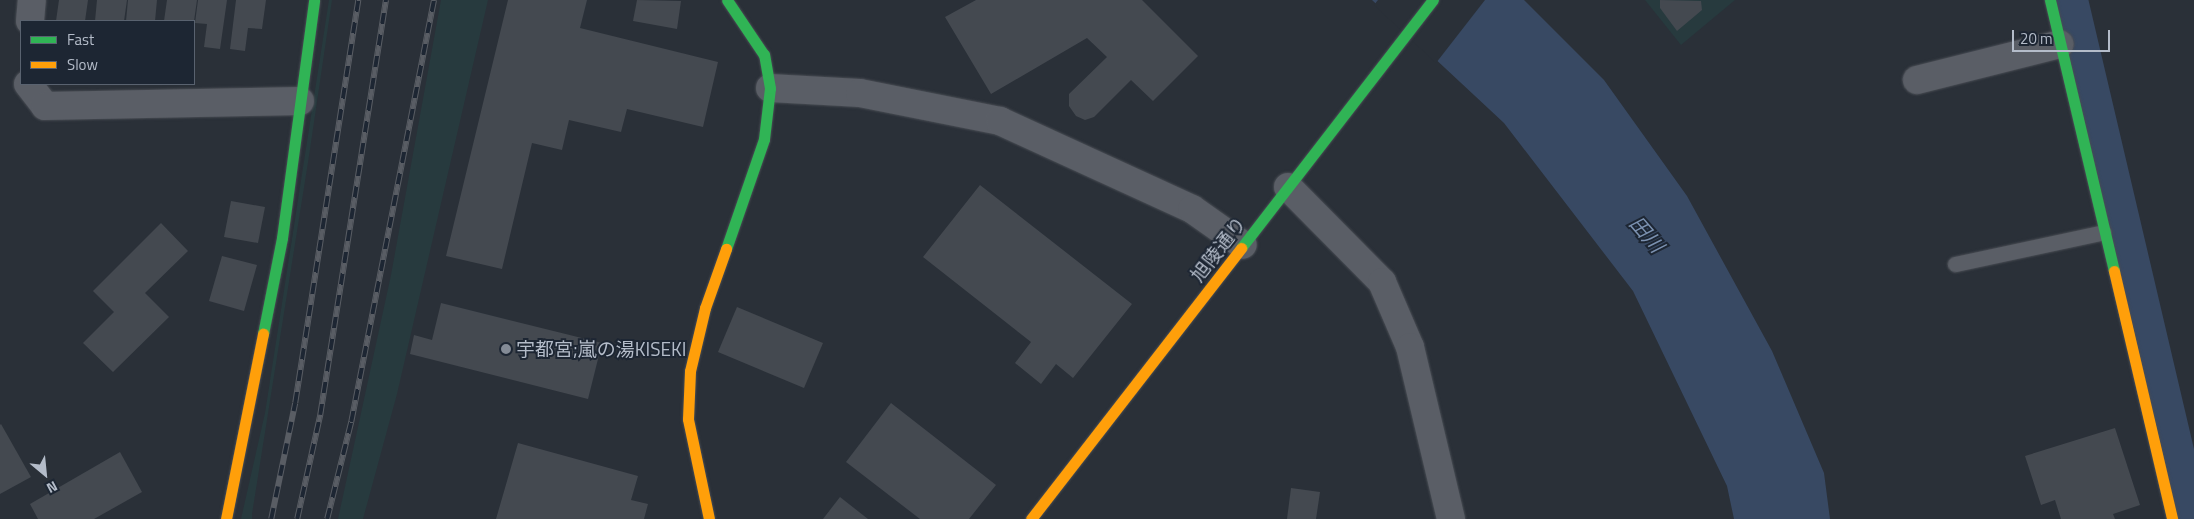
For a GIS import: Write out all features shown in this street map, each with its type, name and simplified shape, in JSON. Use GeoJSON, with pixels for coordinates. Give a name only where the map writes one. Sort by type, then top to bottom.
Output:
{"type":"FeatureCollection","features":[{"type":"Feature","properties":{"kind":"street"},"geometry":{"type":"LineString","coordinates":[[30,20],[32,0]]}},
{"type":"Feature","properties":{"kind":"street"},"geometry":{"type":"LineString","coordinates":[[226,519],[282,238],[314,0]]}},
{"type":"Feature","properties":{"kind":"street"},"geometry":{"type":"LineString","coordinates":[[709,519],[688,419],[690,371],[705,308],[764,139],[770,88],[764,55],[727,0]]}},
{"type":"Feature","properties":{"kind":"street","name":"旭陵通り"},"geometry":{"type":"LineString","coordinates":[[1031,519],[1432,0]]}},
{"type":"Feature","properties":{"kind":"street"},"geometry":{"type":"LineString","coordinates":[[2050,0],[2172,519]]}},
{"type":"Feature","properties":{"kind":"street"},"geometry":{"type":"LineString","coordinates":[[1917,80],[2060,44]]}},
{"type":"Feature","properties":{"kind":"street"},"geometry":{"type":"LineString","coordinates":[[29,85],[45,106],[300,101]]}},
{"type":"Feature","properties":{"kind":"street"},"geometry":{"type":"LineString","coordinates":[[770,88],[860,93],[1000,121],[1192,209],[1243,245]]}},
{"type":"Feature","properties":{"kind":"street"},"geometry":{"type":"LineString","coordinates":[[1288,187],[1382,282],[1410,347],[1451,519]]}},
{"type":"Feature","properties":{"kind":"lane"},"geometry":{"type":"LineString","coordinates":[[1955,264],[2104,232]]}},
{"type":"Feature","properties":{"kind":"green space"},"geometry":{"type":"Polygon","coordinates":[[[329,0],[332,0],[309,156],[252,519],[241,519],[265,413],[329,0]]]}},
{"type":"Feature","properties":{"kind":"green space"},"geometry":{"type":"Polygon","coordinates":[[[441,0],[488,0],[397,394],[363,519],[338,519],[391,275],[441,0]]]}},
{"type":"Feature","properties":{"kind":"green space"},"geometry":{"type":"Polygon","coordinates":[[[1645,0],[1735,0],[1681,45],[1645,0]]]}},
{"type":"Feature","properties":{"kind":"water","name":"田川"},"geometry":{"type":"Polygon","coordinates":[[[1372,0],[1524,0],[1604,80],[1687,196],[1772,351],[1824,473],[1830,519],[1734,519],[1727,486],[1633,291],[1504,123],[1372,0]]]}},
{"type":"Feature","properties":{"kind":"pier"},"geometry":{"type":"Polygon","coordinates":[[[1378,0],[1485,0],[1436,63],[1374,5],[1378,0]]]}},
{"type":"Feature","properties":{"kind":"building"},"geometry":{"type":"Polygon","coordinates":[[[59,0],[88,0],[85,20],[56,20],[59,0]]]}},
{"type":"Feature","properties":{"kind":"building"},"geometry":{"type":"Polygon","coordinates":[[[97,0],[127,0],[124,20],[95,20],[97,0]]]}},
{"type":"Feature","properties":{"kind":"building"},"geometry":{"type":"Polygon","coordinates":[[[128,0],[157,0],[155,20],[126,20],[128,0]]]}},
{"type":"Feature","properties":{"kind":"building"},"geometry":{"type":"Polygon","coordinates":[[[167,0],[197,0],[194,20],[164,20],[167,0]]]}},
{"type":"Feature","properties":{"kind":"building"},"geometry":{"type":"Polygon","coordinates":[[[198,0],[227,0],[220,49],[204,47],[207,24],[195,23],[198,0]]]}},
{"type":"Feature","properties":{"kind":"building"},"geometry":{"type":"Polygon","coordinates":[[[236,0],[266,0],[262,29],[248,28],[245,51],[230,49],[236,0]]]}},
{"type":"Feature","properties":{"kind":"building"},"geometry":{"type":"Polygon","coordinates":[[[508,0],[587,0],[580,28],[718,62],[703,127],[627,109],[621,132],[569,120],[562,150],[532,143],[502,269],[446,256],[508,0]]]}},
{"type":"Feature","properties":{"kind":"building"},"geometry":{"type":"Polygon","coordinates":[[[637,0],[681,1],[677,29],[633,21],[637,0]]]}},
{"type":"Feature","properties":{"kind":"building"},"geometry":{"type":"Polygon","coordinates":[[[976,0],[1142,0],[1198,56],[1153,101],[1131,80],[1094,117],[1085,120],[1076,116],[1069,106],[1069,94],[1107,57],[1087,38],[991,94],[945,17],[976,0]]]}},
{"type":"Feature","properties":{"kind":"building"},"geometry":{"type":"Polygon","coordinates":[[[1660,0],[1701,1],[1702,10],[1677,31],[1660,8],[1660,0]]]}},
{"type":"Feature","properties":{"kind":"building"},"geometry":{"type":"Polygon","coordinates":[[[980,185],[1132,304],[1073,378],[1056,364],[1041,384],[1015,363],[1031,342],[923,257],[980,185]]]}},
{"type":"Feature","properties":{"kind":"building"},"geometry":{"type":"Polygon","coordinates":[[[231,201],[265,207],[258,243],[224,237],[231,201]]]}},
{"type":"Feature","properties":{"kind":"building"},"geometry":{"type":"Polygon","coordinates":[[[161,223],[188,251],[145,293],[169,317],[113,372],[83,343],[114,312],[93,291],[161,223]]]}},
{"type":"Feature","properties":{"kind":"building"},"geometry":{"type":"Polygon","coordinates":[[[222,256],[257,265],[244,311],[209,301],[222,256]]]}},
{"type":"Feature","properties":{"kind":"building","name":"宇都宮;嵐の湯KISEKI"},"geometry":{"type":"Polygon","coordinates":[[[441,303],[602,343],[588,399],[410,354],[414,335],[432,340],[441,303]]]}},
{"type":"Feature","properties":{"kind":"building"},"geometry":{"type":"Polygon","coordinates":[[[737,307],[823,343],[804,388],[718,352],[737,307]]]}},
{"type":"Feature","properties":{"kind":"building"},"geometry":{"type":"Polygon","coordinates":[[[891,403],[996,485],[969,519],[920,519],[846,462],[891,403]]]}},
{"type":"Feature","properties":{"kind":"building"},"geometry":{"type":"Polygon","coordinates":[[[0,425],[31,477],[0,494],[0,425]]]}},
{"type":"Feature","properties":{"kind":"building"},"geometry":{"type":"Polygon","coordinates":[[[2115,428],[2140,505],[2113,514],[2115,519],[2061,519],[2055,500],[2041,505],[2025,456],[2115,428]]]}},
{"type":"Feature","properties":{"kind":"building"},"geometry":{"type":"Polygon","coordinates":[[[518,443],[638,476],[631,500],[648,504],[644,519],[496,519],[518,443]]]}},
{"type":"Feature","properties":{"kind":"building"},"geometry":{"type":"Polygon","coordinates":[[[120,452],[142,492],[94,519],[38,519],[30,504],[120,452]]]}},
{"type":"Feature","properties":{"kind":"building"},"geometry":{"type":"Polygon","coordinates":[[[1291,488],[1320,492],[1316,519],[1287,519],[1291,488]]]}},
{"type":"Feature","properties":{"kind":"building"},"geometry":{"type":"Polygon","coordinates":[[[840,497],[868,519],[823,519],[840,497]]]}},
{"type":"Feature","properties":{"kind":"waterway"},"geometry":{"type":"LineString","coordinates":[[2071,0],[2193,519]]}},
{"type":"Feature","properties":{"kind":"railway"},"geometry":{"type":"LineString","coordinates":[[271,519],[295,403],[358,0]]}},
{"type":"Feature","properties":{"kind":"railway"},"geometry":{"type":"LineString","coordinates":[[297,519],[320,415],[386,0]]}},
{"type":"Feature","properties":{"kind":"railway"},"geometry":{"type":"LineString","coordinates":[[327,519],[351,422],[434,0]]}},
{"type":"Feature","properties":{"kind":"traffic: fast"},"geometry":{"type":"LineString","coordinates":[[263,334],[282,238],[314,0]]}},
{"type":"Feature","properties":{"kind":"traffic: fast"},"geometry":{"type":"LineString","coordinates":[[726,249],[764,139],[770,88],[764,55],[727,0]]}},
{"type":"Feature","properties":{"kind":"traffic: fast"},"geometry":{"type":"LineString","coordinates":[[1241,248],[1433,0]]}},
{"type":"Feature","properties":{"kind":"traffic: fast"},"geometry":{"type":"LineString","coordinates":[[2050,0],[2114,271]]}},
{"type":"Feature","properties":{"kind":"traffic: slow"},"geometry":{"type":"LineString","coordinates":[[1031,519],[1241,248]]}},
{"type":"Feature","properties":{"kind":"traffic: slow"},"geometry":{"type":"LineString","coordinates":[[709,519],[688,419],[690,371],[705,308],[726,249]]}},
{"type":"Feature","properties":{"kind":"traffic: slow"},"geometry":{"type":"LineString","coordinates":[[2114,271],[2172,519]]}},
{"type":"Feature","properties":{"kind":"traffic: slow"},"geometry":{"type":"LineString","coordinates":[[226,519],[263,334]]}},
{"type":"Feature","properties":{"kind":"place","name":"宇都宮;嵐の湯KISEKI"},"geometry":{"type":"Point","coordinates":[506,349]}}]}
